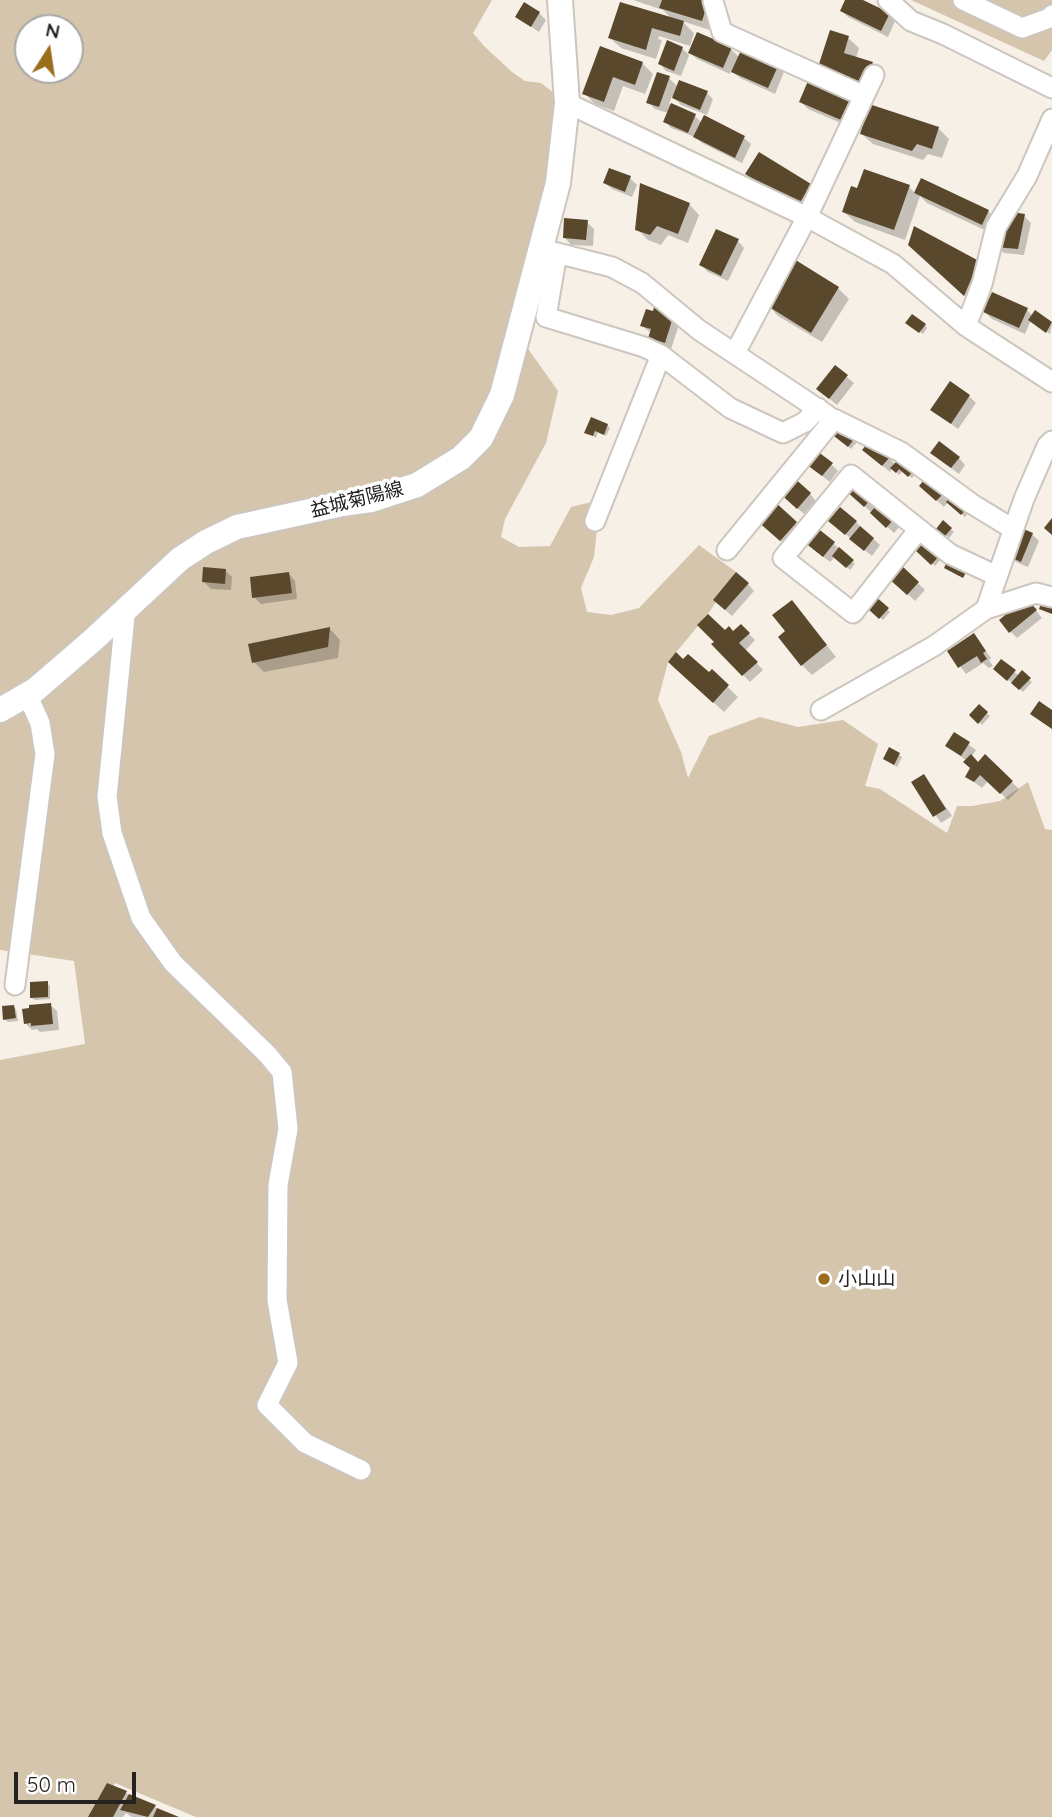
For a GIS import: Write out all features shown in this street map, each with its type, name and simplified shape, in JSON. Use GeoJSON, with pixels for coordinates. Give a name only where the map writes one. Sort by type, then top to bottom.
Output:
{"type":"FeatureCollection","features":[{"type":"Feature","properties":{"kind":"main road","name":"益城菊陽線"},"geometry":{"type":"LineString","coordinates":[[0,710],[27,694],[93,640],[180,559],[206,542],[237,527],[371,500],[417,485],[461,458],[481,438],[502,395],[549,251],[567,103],[560,0]]}},
{"type":"Feature","properties":{"kind":"street"},"geometry":{"type":"LineString","coordinates":[[888,0],[911,21],[1052,88]]}},
{"type":"Feature","properties":{"kind":"street"},"geometry":{"type":"LineString","coordinates":[[963,0],[1022,28],[1052,15]]}},
{"type":"Feature","properties":{"kind":"street"},"geometry":{"type":"LineString","coordinates":[[713,1],[722,32],[864,96]]}},
{"type":"Feature","properties":{"kind":"street"},"geometry":{"type":"LineString","coordinates":[[735,353],[807,217],[874,75]]}},
{"type":"Feature","properties":{"kind":"street"},"geometry":{"type":"LineString","coordinates":[[567,103],[807,217],[893,264],[966,326],[1052,382]]}},
{"type":"Feature","properties":{"kind":"street"},"geometry":{"type":"LineString","coordinates":[[966,326],[982,284],[996,227],[1027,176],[1052,119]]}},
{"type":"Feature","properties":{"kind":"street"},"geometry":{"type":"LineString","coordinates":[[826,414],[783,433],[730,408],[661,355],[644,347],[546,317],[549,251],[612,267],[642,283],[699,330],[826,414],[901,452],[1013,530]]}},
{"type":"Feature","properties":{"kind":"street"},"geometry":{"type":"LineString","coordinates":[[594,522],[661,355]]}},
{"type":"Feature","properties":{"kind":"street"},"geometry":{"type":"LineString","coordinates":[[727,550],[826,414]]}},
{"type":"Feature","properties":{"kind":"street"},"geometry":{"type":"LineString","coordinates":[[986,609],[1033,478],[1047,446],[1052,441]]}},
{"type":"Feature","properties":{"kind":"street"},"geometry":{"type":"LineString","coordinates":[[919,529],[853,613],[783,558],[851,475],[919,529],[950,554],[997,576]]}},
{"type":"Feature","properties":{"kind":"street"},"geometry":{"type":"LineString","coordinates":[[821,710],[934,646],[986,609],[1035,593],[1052,597]]}},
{"type":"Feature","properties":{"kind":"street"},"geometry":{"type":"LineString","coordinates":[[127,606],[107,797],[112,833],[141,918],[165,952],[282,1072],[288,1129],[278,1185],[276,1300],[288,1363],[267,1405],[305,1443],[361,1469]]}},
{"type":"Feature","properties":{"kind":"street"},"geometry":{"type":"LineString","coordinates":[[15,985],[45,754],[40,723],[27,694]]}},
{"type":"Feature","properties":{"kind":"shaded area"},"geometry":{"type":"Polygon","coordinates":[[[0,0],[492,0],[473,33],[512,72],[525,81],[541,83],[567,103],[519,336],[558,391],[546,443],[505,519],[501,537],[519,547],[550,546],[571,507],[600,500],[594,557],[581,588],[587,612],[611,615],[639,608],[699,545],[736,572],[708,614],[668,662],[658,700],[681,752],[688,778],[709,736],[760,717],[798,727],[843,720],[878,744],[865,786],[880,789],[947,833],[957,806],[1000,801],[1028,782],[1045,829],[1052,830],[1052,1817],[196,1817],[115,1783],[92,1817],[0,1817],[0,1060],[85,1044],[74,961],[0,950],[0,0]]]}},
{"type":"Feature","properties":{"kind":"shaded area"},"geometry":{"type":"Polygon","coordinates":[[[911,0],[1052,0],[1052,50],[1044,61],[911,0]]]}},
{"type":"Feature","properties":{"kind":"building"},"geometry":{"type":"Polygon","coordinates":[[[662,0],[709,0],[702,21],[659,8],[662,0]]]}},
{"type":"Feature","properties":{"kind":"building"},"geometry":{"type":"Polygon","coordinates":[[[845,0],[863,0],[890,13],[881,31],[840,11],[845,0]]]}},
{"type":"Feature","properties":{"kind":"building"},"geometry":{"type":"Polygon","coordinates":[[[524,2],[540,12],[531,27],[515,17],[524,2]]]}},
{"type":"Feature","properties":{"kind":"building"},"geometry":{"type":"Polygon","coordinates":[[[620,2],[684,21],[680,36],[652,28],[646,50],[608,38],[620,2]]]}},
{"type":"Feature","properties":{"kind":"building"},"geometry":{"type":"Polygon","coordinates":[[[830,30],[849,36],[844,53],[873,62],[865,85],[817,70],[830,30]]]}},
{"type":"Feature","properties":{"kind":"building"},"geometry":{"type":"Polygon","coordinates":[[[697,32],[732,47],[723,68],[688,53],[697,32]]]}},
{"type":"Feature","properties":{"kind":"building"},"geometry":{"type":"Polygon","coordinates":[[[667,40],[683,47],[674,71],[658,64],[667,40]]]}},
{"type":"Feature","properties":{"kind":"building"},"geometry":{"type":"Polygon","coordinates":[[[600,46],[643,62],[635,85],[613,77],[604,102],[582,94],[600,46]]]}},
{"type":"Feature","properties":{"kind":"building"},"geometry":{"type":"Polygon","coordinates":[[[742,48],[779,64],[768,88],[731,72],[742,48]]]}},
{"type":"Feature","properties":{"kind":"building"},"geometry":{"type":"Polygon","coordinates":[[[657,72],[670,76],[659,107],[646,103],[657,72]]]}},
{"type":"Feature","properties":{"kind":"building"},"geometry":{"type":"Polygon","coordinates":[[[679,80],[708,91],[700,110],[672,98],[679,80]]]}},
{"type":"Feature","properties":{"kind":"building"},"geometry":{"type":"Polygon","coordinates":[[[808,81],[850,99],[841,120],[799,102],[808,81]]]}},
{"type":"Feature","properties":{"kind":"building"},"geometry":{"type":"Polygon","coordinates":[[[671,103],[696,114],[688,133],[663,122],[671,103]]]}},
{"type":"Feature","properties":{"kind":"building"},"geometry":{"type":"Polygon","coordinates":[[[869,104],[939,127],[932,149],[917,144],[912,151],[860,134],[869,104]]]}},
{"type":"Feature","properties":{"kind":"building"},"geometry":{"type":"Polygon","coordinates":[[[704,115],[745,136],[735,158],[693,137],[704,115]]]}},
{"type":"Feature","properties":{"kind":"building"},"geometry":{"type":"Polygon","coordinates":[[[759,152],[811,184],[798,206],[745,174],[759,152]]]}},
{"type":"Feature","properties":{"kind":"building"},"geometry":{"type":"Polygon","coordinates":[[[609,168],[631,176],[625,192],[603,183],[609,168]]]}},
{"type":"Feature","properties":{"kind":"building"},"geometry":{"type":"Polygon","coordinates":[[[864,169],[910,185],[894,230],[842,212],[851,186],[857,188],[864,169]]]}},
{"type":"Feature","properties":{"kind":"building"},"geometry":{"type":"Polygon","coordinates":[[[921,178],[989,210],[982,225],[914,193],[921,178]]]}},
{"type":"Feature","properties":{"kind":"building"},"geometry":{"type":"Polygon","coordinates":[[[640,183],[690,203],[678,234],[657,226],[650,235],[635,230],[640,183]]]}},
{"type":"Feature","properties":{"kind":"building"},"geometry":{"type":"Polygon","coordinates":[[[1006,211],[1025,214],[1018,249],[995,247],[1006,211]]]}},
{"type":"Feature","properties":{"kind":"building"},"geometry":{"type":"Polygon","coordinates":[[[564,218],[588,220],[586,240],[563,238],[564,218]]]}},
{"type":"Feature","properties":{"kind":"building"},"geometry":{"type":"Polygon","coordinates":[[[914,226],[979,261],[964,296],[908,245],[914,226]]]}},
{"type":"Feature","properties":{"kind":"building"},"geometry":{"type":"Polygon","coordinates":[[[716,229],[739,239],[721,276],[699,265],[716,229]]]}},
{"type":"Feature","properties":{"kind":"building"},"geometry":{"type":"Polygon","coordinates":[[[794,259],[839,287],[811,333],[766,305],[794,259]]]}},
{"type":"Feature","properties":{"kind":"building"},"geometry":{"type":"Polygon","coordinates":[[[992,292],[1028,308],[1019,328],[983,312],[992,292]]]}},
{"type":"Feature","properties":{"kind":"building"},"geometry":{"type":"Polygon","coordinates":[[[654,307],[674,314],[665,343],[648,338],[651,329],[640,326],[646,309],[653,311],[654,307]]]}},
{"type":"Feature","properties":{"kind":"building"},"geometry":{"type":"Polygon","coordinates":[[[1035,310],[1052,322],[1046,333],[1028,320],[1035,310]]]}},
{"type":"Feature","properties":{"kind":"building"},"geometry":{"type":"Polygon","coordinates":[[[912,314],[926,324],[919,333],[905,323],[912,314]]]}},
{"type":"Feature","properties":{"kind":"building"},"geometry":{"type":"Polygon","coordinates":[[[835,365],[848,375],[829,399],[816,389],[835,365]]]}},
{"type":"Feature","properties":{"kind":"building"},"geometry":{"type":"Polygon","coordinates":[[[950,381],[970,395],[951,424],[930,410],[950,381]]]}},
{"type":"Feature","properties":{"kind":"building"},"geometry":{"type":"Polygon","coordinates":[[[591,417],[608,424],[604,435],[595,431],[593,436],[584,433],[591,417]]]}},
{"type":"Feature","properties":{"kind":"building"},"geometry":{"type":"Polygon","coordinates":[[[838,424],[855,438],[848,447],[830,433],[838,424]]]}},
{"type":"Feature","properties":{"kind":"building"},"geometry":{"type":"Polygon","coordinates":[[[870,440],[890,457],[882,466],[862,450],[870,440]]]}},
{"type":"Feature","properties":{"kind":"building"},"geometry":{"type":"Polygon","coordinates":[[[939,441],[960,457],[951,468],[930,453],[939,441]]]}},
{"type":"Feature","properties":{"kind":"building"},"geometry":{"type":"Polygon","coordinates":[[[813,448],[833,463],[822,476],[803,462],[813,448]]]}},
{"type":"Feature","properties":{"kind":"building"},"geometry":{"type":"Polygon","coordinates":[[[903,455],[917,467],[908,477],[899,469],[896,473],[890,468],[903,455]]]}},
{"type":"Feature","properties":{"kind":"building"},"geometry":{"type":"Polygon","coordinates":[[[791,475],[811,493],[797,509],[777,491],[791,475]]]}},
{"type":"Feature","properties":{"kind":"building"},"geometry":{"type":"Polygon","coordinates":[[[928,475],[946,491],[936,501],[919,486],[928,475]]]}},
{"type":"Feature","properties":{"kind":"building"},"geometry":{"type":"Polygon","coordinates":[[[854,481],[872,498],[864,507],[846,491],[854,481]]]}},
{"type":"Feature","properties":{"kind":"building"},"geometry":{"type":"Polygon","coordinates":[[[953,493],[969,506],[961,515],[946,502],[953,493]]]}},
{"type":"Feature","properties":{"kind":"building"},"geometry":{"type":"Polygon","coordinates":[[[774,501],[797,522],[780,541],[756,520],[774,501]]]}},
{"type":"Feature","properties":{"kind":"building"},"geometry":{"type":"Polygon","coordinates":[[[879,502],[896,517],[886,528],[870,513],[879,502]]]}},
{"type":"Feature","properties":{"kind":"building"},"geometry":{"type":"Polygon","coordinates":[[[840,507],[857,521],[845,535],[828,521],[840,507]]]}},
{"type":"Feature","properties":{"kind":"building"},"geometry":{"type":"Polygon","coordinates":[[[1052,518],[1052,535],[1044,528],[1052,518]]]}},
{"type":"Feature","properties":{"kind":"building"},"geometry":{"type":"Polygon","coordinates":[[[943,520],[952,528],[945,536],[936,529],[943,520]]]}},
{"type":"Feature","properties":{"kind":"building"},"geometry":{"type":"Polygon","coordinates":[[[860,526],[874,538],[864,551],[849,539],[860,526]]]}},
{"type":"Feature","properties":{"kind":"building"},"geometry":{"type":"Polygon","coordinates":[[[816,527],[835,542],[823,557],[804,542],[816,527]]]}},
{"type":"Feature","properties":{"kind":"building"},"geometry":{"type":"Polygon","coordinates":[[[1019,527],[1033,533],[1021,562],[1007,556],[1019,527]]]}},
{"type":"Feature","properties":{"kind":"building"},"geometry":{"type":"Polygon","coordinates":[[[925,541],[941,554],[931,565],[916,551],[925,541]]]}},
{"type":"Feature","properties":{"kind":"building"},"geometry":{"type":"Polygon","coordinates":[[[839,547],[854,560],[846,568],[832,556],[839,547]]]}},
{"type":"Feature","properties":{"kind":"building"},"geometry":{"type":"Polygon","coordinates":[[[949,557],[969,567],[963,578],[944,568],[949,557]]]}},
{"type":"Feature","properties":{"kind":"building"},"geometry":{"type":"Polygon","coordinates":[[[901,565],[919,582],[907,595],[888,578],[901,565]]]}},
{"type":"Feature","properties":{"kind":"building"},"geometry":{"type":"Polygon","coordinates":[[[203,567],[226,569],[225,584],[202,582],[203,567]]]}},
{"type":"Feature","properties":{"kind":"building"},"geometry":{"type":"Polygon","coordinates":[[[289,572],[292,593],[252,598],[250,577],[289,572]]]}},
{"type":"Feature","properties":{"kind":"building"},"geometry":{"type":"Polygon","coordinates":[[[736,572],[749,583],[725,610],[713,600],[736,572]]]}},
{"type":"Feature","properties":{"kind":"building"},"geometry":{"type":"Polygon","coordinates":[[[875,596],[889,608],[879,619],[866,607],[875,596]]]}},
{"type":"Feature","properties":{"kind":"building"},"geometry":{"type":"Polygon","coordinates":[[[1026,598],[1037,610],[1009,633],[999,620],[1026,598]]]}},
{"type":"Feature","properties":{"kind":"building"},"geometry":{"type":"Polygon","coordinates":[[[792,600],[827,645],[801,666],[778,637],[785,631],[772,615],[792,600]]]}},
{"type":"Feature","properties":{"kind":"building"},"geometry":{"type":"Polygon","coordinates":[[[1042,601],[1052,605],[1052,614],[1039,609],[1042,601]]]}},
{"type":"Feature","properties":{"kind":"building"},"geometry":{"type":"Polygon","coordinates":[[[708,614],[725,630],[729,626],[733,631],[741,624],[750,633],[739,643],[758,662],[742,676],[697,625],[708,614]]]}},
{"type":"Feature","properties":{"kind":"building"},"geometry":{"type":"Polygon","coordinates":[[[330,627],[328,647],[252,663],[248,644],[330,627]]]}},
{"type":"Feature","properties":{"kind":"building"},"geometry":{"type":"Polygon","coordinates":[[[974,633],[986,651],[983,653],[987,659],[981,663],[977,656],[958,668],[947,651],[974,633]]]}},
{"type":"Feature","properties":{"kind":"building"},"geometry":{"type":"Polygon","coordinates":[[[676,652],[683,659],[688,654],[709,672],[712,669],[729,685],[713,703],[668,662],[676,652]]]}},
{"type":"Feature","properties":{"kind":"building"},"geometry":{"type":"Polygon","coordinates":[[[1001,659],[1016,670],[1007,681],[993,669],[1001,659]]]}},
{"type":"Feature","properties":{"kind":"building"},"geometry":{"type":"Polygon","coordinates":[[[1022,670],[1031,678],[1019,690],[1011,683],[1022,670]]]}},
{"type":"Feature","properties":{"kind":"building"},"geometry":{"type":"Polygon","coordinates":[[[1039,701],[1052,710],[1052,729],[1030,714],[1039,701]]]}},
{"type":"Feature","properties":{"kind":"building"},"geometry":{"type":"Polygon","coordinates":[[[979,704],[988,712],[978,724],[969,715],[979,704]]]}},
{"type":"Feature","properties":{"kind":"building"},"geometry":{"type":"Polygon","coordinates":[[[954,732],[970,742],[961,756],[945,746],[954,732]]]}},
{"type":"Feature","properties":{"kind":"building"},"geometry":{"type":"Polygon","coordinates":[[[889,747],[900,753],[894,765],[883,759],[889,747]]]}},
{"type":"Feature","properties":{"kind":"building"},"geometry":{"type":"Polygon","coordinates":[[[971,754],[978,762],[985,754],[1013,781],[1000,794],[980,775],[974,782],[965,777],[970,768],[963,762],[971,754]]]}},
{"type":"Feature","properties":{"kind":"building"},"geometry":{"type":"Polygon","coordinates":[[[924,774],[946,809],[933,817],[911,782],[924,774]]]}},
{"type":"Feature","properties":{"kind":"building"},"geometry":{"type":"Polygon","coordinates":[[[48,981],[48,997],[30,998],[30,982],[48,981]]]}},
{"type":"Feature","properties":{"kind":"building"},"geometry":{"type":"Polygon","coordinates":[[[51,1003],[53,1024],[24,1024],[22,1009],[29,1008],[29,1005],[51,1003]]]}},
{"type":"Feature","properties":{"kind":"building"},"geometry":{"type":"Polygon","coordinates":[[[14,1005],[16,1018],[3,1020],[2,1006],[14,1005]]]}},
{"type":"Feature","properties":{"kind":"building"},"geometry":{"type":"Polygon","coordinates":[[[107,1783],[127,1791],[113,1817],[88,1817],[107,1783]]]}},
{"type":"Feature","properties":{"kind":"building"},"geometry":{"type":"Polygon","coordinates":[[[129,1794],[156,1805],[148,1817],[120,1810],[129,1794]]]}},
{"type":"Feature","properties":{"kind":"building"},"geometry":{"type":"Polygon","coordinates":[[[157,1808],[179,1817],[153,1817],[157,1808]]]}},
{"type":"Feature","properties":{"kind":"place","name":"小山山"},"geometry":{"type":"Point","coordinates":[824,1279]}}]}
